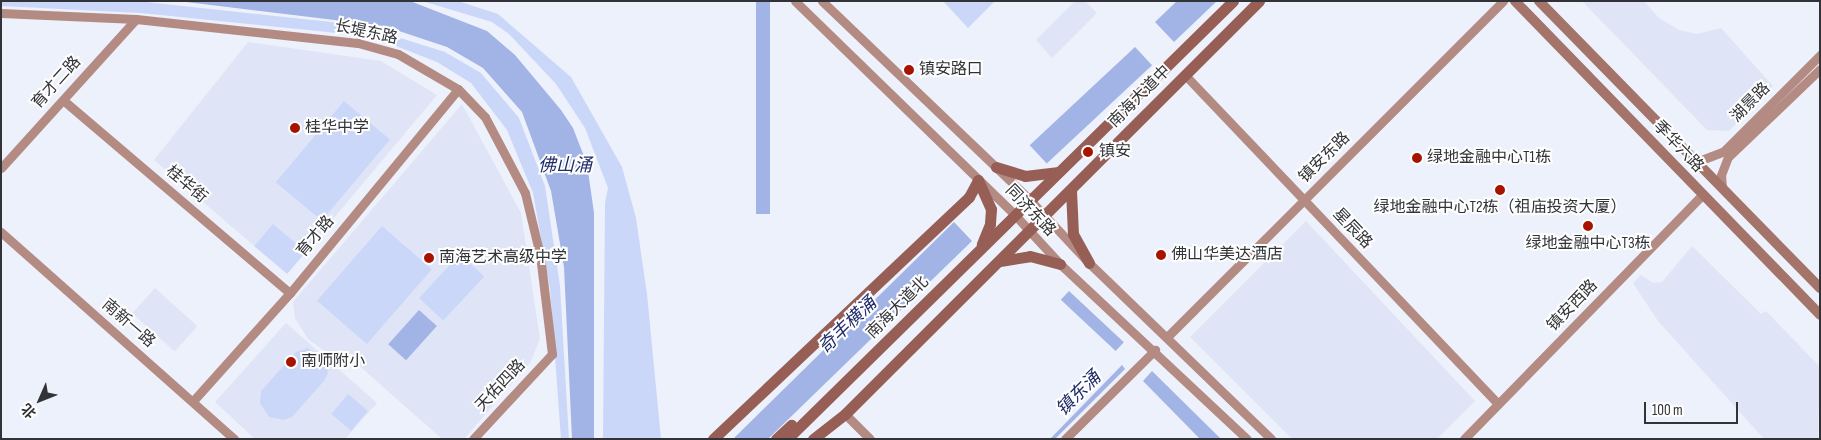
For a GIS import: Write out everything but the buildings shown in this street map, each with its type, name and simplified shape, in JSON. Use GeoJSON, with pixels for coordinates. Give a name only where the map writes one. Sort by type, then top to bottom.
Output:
{"type":"FeatureCollection","features":[{"type":"Feature","properties":{"kind":"highway","name":"南海大道中"},"geometry":{"type":"LineString","coordinates":[[1030,200],[1233,1]]}},
{"type":"Feature","properties":{"kind":"highway","name":"南海大道中"},"geometry":{"type":"LineString","coordinates":[[1046,217],[1258,1]]}},
{"type":"Feature","properties":{"kind":"highway"},"geometry":{"type":"LineString","coordinates":[[996,167],[1025,176],[1046,176],[1059,171]]}},
{"type":"Feature","properties":{"kind":"highway"},"geometry":{"type":"LineString","coordinates":[[978,180],[991,209],[990,224],[980,249]]}},
{"type":"Feature","properties":{"kind":"highway"},"geometry":{"type":"LineString","coordinates":[[713,439],[969,197],[978,180]]}},
{"type":"Feature","properties":{"kind":"highway"},"geometry":{"type":"LineString","coordinates":[[1071,190],[1073,234],[1089,263]]}},
{"type":"Feature","properties":{"kind":"highway","name":"南海大道北"},"geometry":{"type":"LineString","coordinates":[[788,439],[1030,200]]}},
{"type":"Feature","properties":{"kind":"highway"},"geometry":{"type":"LineString","coordinates":[[814,439],[826,433],[846,414],[1046,217]]}},
{"type":"Feature","properties":{"kind":"highway"},"geometry":{"type":"LineString","coordinates":[[1000,261],[1030,256],[1060,264]]}},
{"type":"Feature","properties":{"kind":"highway"},"geometry":{"type":"LineString","coordinates":[[776,439],[816,401],[830,397]]}},
{"type":"Feature","properties":{"kind":"main road","name":"季华六路"},"geometry":{"type":"LineString","coordinates":[[1515,1],[1820,315]]}},
{"type":"Feature","properties":{"kind":"main road","name":"季华六路"},"geometry":{"type":"LineString","coordinates":[[1539,1],[1820,288]]}},
{"type":"Feature","properties":{"kind":"street","name":"同济东路"},"geometry":{"type":"LineString","coordinates":[[795,1],[1015,215],[1060,264],[1155,350],[1247,439]]}},
{"type":"Feature","properties":{"kind":"street","name":"同济东路"},"geometry":{"type":"LineString","coordinates":[[822,1],[1030,200],[1089,263],[1168,336],[1271,439]]}},
{"type":"Feature","properties":{"kind":"street","name":"镇安东路"},"geometry":{"type":"LineString","coordinates":[[1168,336],[1503,1]]}},
{"type":"Feature","properties":{"kind":"street","name":"长堤东路"},"geometry":{"type":"LineString","coordinates":[[1,13],[136,20],[358,43],[398,54],[458,89],[485,117],[525,193],[540,255],[552,354]]}},
{"type":"Feature","properties":{"kind":"street","name":"育才二路"},"geometry":{"type":"LineString","coordinates":[[1,168],[136,20]]}},
{"type":"Feature","properties":{"kind":"street","name":"湖景路"},"geometry":{"type":"LineString","coordinates":[[1696,162],[1724,151],[1820,55]]}},
{"type":"Feature","properties":{"kind":"street","name":"湖景路"},"geometry":{"type":"LineString","coordinates":[[1722,188],[1721,175],[1728,157],[1820,69]]}},
{"type":"Feature","properties":{"kind":"street","name":"星辰路"},"geometry":{"type":"LineString","coordinates":[[1185,75],[1498,404]]}},
{"type":"Feature","properties":{"kind":"street","name":"育才路"},"geometry":{"type":"LineString","coordinates":[[192,401],[290,293],[458,89]]}},
{"type":"Feature","properties":{"kind":"street","name":"桂华街"},"geometry":{"type":"LineString","coordinates":[[63,100],[290,293]]}},
{"type":"Feature","properties":{"kind":"street","name":"镇安西路"},"geometry":{"type":"LineString","coordinates":[[1464,439],[1703,194]]}},
{"type":"Feature","properties":{"kind":"street","name":"南新一路"},"geometry":{"type":"LineString","coordinates":[[2,234],[233,438]]}},
{"type":"Feature","properties":{"kind":"street"},"geometry":{"type":"LineString","coordinates":[[1065,439],[1155,350]]}},
{"type":"Feature","properties":{"kind":"street","name":"天佑四路"},"geometry":{"type":"LineString","coordinates":[[473,439],[552,354]]}},
{"type":"Feature","properties":{"kind":"street"},"geometry":{"type":"LineString","coordinates":[[846,414],[870,439]]}},
{"type":"Feature","properties":{"kind":"shaded area"},"geometry":{"type":"Polygon","coordinates":[[[1,1],[146,2],[359,25],[445,52],[481,73],[519,118],[545,186],[560,286],[569,439],[561,439],[550,289],[533,193],[507,130],[471,83],[437,62],[383,41],[357,35],[141,13],[1,6],[1,1]]]}},
{"type":"Feature","properties":{"kind":"shaded area"},"geometry":{"type":"Polygon","coordinates":[[[422,1],[458,1],[498,14],[571,77],[622,167],[636,218],[647,294],[661,439],[603,439],[605,203],[608,188],[585,128],[556,84],[509,34],[492,22],[422,1]]]}},
{"type":"Feature","properties":{"kind":"shaded area"},"geometry":{"type":"Polygon","coordinates":[[[943,1],[995,1],[968,28],[943,1]]]}},
{"type":"Feature","properties":{"kind":"shaded area"},"geometry":{"type":"Polygon","coordinates":[[[1075,1],[1085,1],[1097,13],[1052,58],[1036,40],[1075,1]]]}},
{"type":"Feature","properties":{"kind":"shaded area"},"geometry":{"type":"Polygon","coordinates":[[[1582,1],[1644,1],[1659,18],[1679,30],[1697,34],[1721,28],[1773,86],[1729,131],[1707,130],[1582,1]]]}},
{"type":"Feature","properties":{"kind":"shaded area","name":"桂华中学"},"geometry":{"type":"Polygon","coordinates":[[[248,42],[381,61],[437,95],[287,274],[154,160],[248,42]]]}},
{"type":"Feature","properties":{"kind":"shaded area"},"geometry":{"type":"Polygon","coordinates":[[[344,101],[390,140],[322,221],[276,182],[344,101]]]}},
{"type":"Feature","properties":{"kind":"shaded area","name":"南海艺术高级中学"},"geometry":{"type":"Polygon","coordinates":[[[462,104],[521,213],[540,339],[530,363],[464,439],[442,439],[346,354],[323,350],[308,339],[295,318],[293,302],[462,104]]]}},
{"type":"Feature","properties":{"kind":"shaded area"},"geometry":{"type":"Polygon","coordinates":[[[1306,221],[1475,401],[1437,439],[1292,439],[1190,337],[1306,221]]]}},
{"type":"Feature","properties":{"kind":"shaded area"},"geometry":{"type":"Polygon","coordinates":[[[273,224],[306,252],[287,274],[254,246],[273,224]]]}},
{"type":"Feature","properties":{"kind":"shaded area"},"geometry":{"type":"Polygon","coordinates":[[[382,226],[432,269],[367,344],[317,301],[382,226]]]}},
{"type":"Feature","properties":{"kind":"shaded area"},"geometry":{"type":"Polygon","coordinates":[[[1692,246],[1761,314],[1766,311],[1820,367],[1818,439],[1764,439],[1658,321],[1633,283],[1641,275],[1653,283],[1662,282],[1692,246]]]}},
{"type":"Feature","properties":{"kind":"shaded area"},"geometry":{"type":"Polygon","coordinates":[[[460,254],[484,277],[443,320],[419,298],[460,254]]]}},
{"type":"Feature","properties":{"kind":"shaded area"},"geometry":{"type":"Polygon","coordinates":[[[155,288],[197,326],[175,351],[132,313],[155,288]]]}},
{"type":"Feature","properties":{"kind":"shaded area","name":"南师附小"},"geometry":{"type":"Polygon","coordinates":[[[286,323],[377,403],[345,439],[255,439],[215,402],[286,323]]]}},
{"type":"Feature","properties":{"kind":"shaded area"},"geometry":{"type":"Polygon","coordinates":[[[308,348],[326,364],[328,373],[324,381],[292,417],[284,420],[269,417],[260,403],[261,391],[296,352],[308,348]]]}},
{"type":"Feature","properties":{"kind":"shaded area"},"geometry":{"type":"Polygon","coordinates":[[[348,394],[368,411],[351,431],[331,414],[348,394]]]}},
{"type":"Feature","properties":{"kind":"water","name":"佛山涌"},"geometry":{"type":"Polygon","coordinates":[[[178,1],[410,1],[487,31],[515,55],[561,110],[573,128],[587,164],[594,213],[594,439],[572,439],[564,267],[551,191],[522,112],[483,68],[447,47],[384,26],[178,1]]]}},
{"type":"Feature","properties":{"kind":"water"},"geometry":{"type":"Polygon","coordinates":[[[756,1],[770,1],[770,214],[756,214],[756,1]]]}},
{"type":"Feature","properties":{"kind":"water"},"geometry":{"type":"Polygon","coordinates":[[[1177,1],[1217,1],[1174,42],[1155,22],[1177,1]]]}},
{"type":"Feature","properties":{"kind":"water"},"geometry":{"type":"Polygon","coordinates":[[[1135,47],[1152,65],[1047,163],[1030,145],[1135,47]]]}},
{"type":"Feature","properties":{"kind":"water"},"geometry":{"type":"Polygon","coordinates":[[[954,222],[972,241],[768,439],[733,439],[954,222]]]}},
{"type":"Feature","properties":{"kind":"water"},"geometry":{"type":"Polygon","coordinates":[[[1069,291],[1124,342],[1116,351],[1061,300],[1069,291]]]}},
{"type":"Feature","properties":{"kind":"water"},"geometry":{"type":"Polygon","coordinates":[[[419,310],[437,326],[406,360],[388,344],[419,310]]]}},
{"type":"Feature","properties":{"kind":"water"},"geometry":{"type":"Polygon","coordinates":[[[1122,365],[1125,369],[1055,439],[1050,439],[1122,365]]]}},
{"type":"Feature","properties":{"kind":"water"},"geometry":{"type":"Polygon","coordinates":[[[1152,371],[1221,439],[1200,439],[1143,381],[1152,371]]]}},
{"type":"Feature","properties":{"kind":"place","name":"镇安路口"},"geometry":{"type":"Point","coordinates":[909,70]}},
{"type":"Feature","properties":{"kind":"place","name":"桂华中学"},"geometry":{"type":"Point","coordinates":[295,128]}},
{"type":"Feature","properties":{"kind":"place","name":"镇安"},"geometry":{"type":"Point","coordinates":[1088,152]}},
{"type":"Feature","properties":{"kind":"place","name":"绿地金融中心T1栋"},"geometry":{"type":"Point","coordinates":[1417,158]}},
{"type":"Feature","properties":{"kind":"place","name":"绿地金融中心T2栋（祖庙投资大厦）"},"geometry":{"type":"Point","coordinates":[1500,190]}},
{"type":"Feature","properties":{"kind":"place","name":"绿地金融中心T3栋"},"geometry":{"type":"Point","coordinates":[1588,226]}},
{"type":"Feature","properties":{"kind":"place","name":"佛山华美达酒店"},"geometry":{"type":"Point","coordinates":[1161,255]}},
{"type":"Feature","properties":{"kind":"place","name":"南海艺术高级中学"},"geometry":{"type":"Point","coordinates":[429,258]}},
{"type":"Feature","properties":{"kind":"place","name":"南师附小"},"geometry":{"type":"Point","coordinates":[291,362]}},
{"type":"Feature","properties":{"kind":"water label","name":"奇丰横涌"},"geometry":{"type":"Point","coordinates":[848,326]}},
{"type":"Feature","properties":{"kind":"water label","name":"镇东涌"},"geometry":{"type":"Point","coordinates":[1079,394]}}]}
